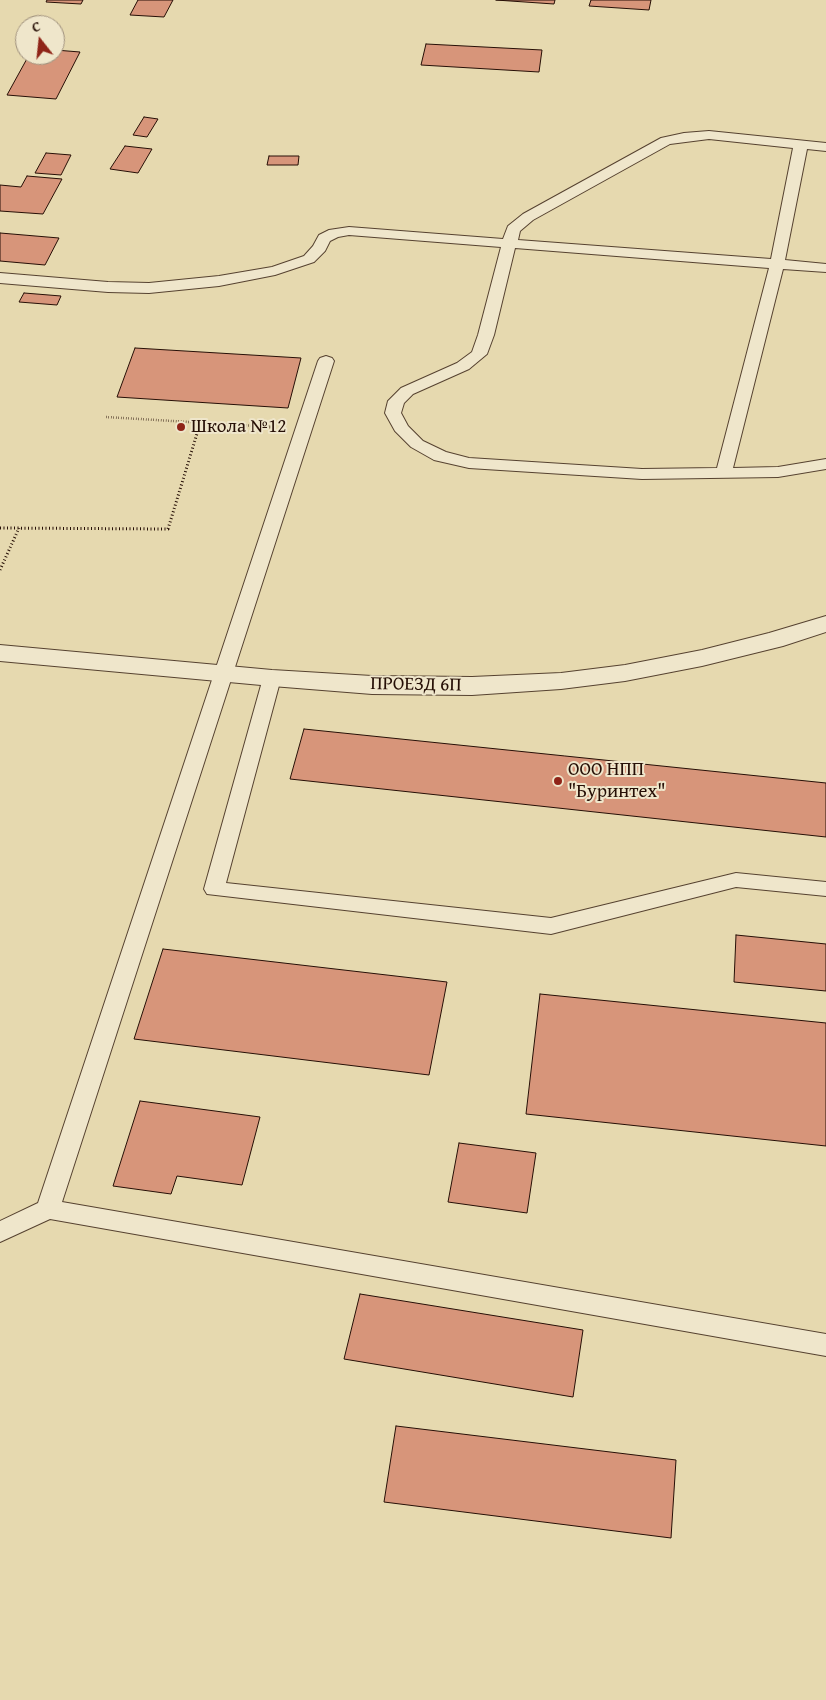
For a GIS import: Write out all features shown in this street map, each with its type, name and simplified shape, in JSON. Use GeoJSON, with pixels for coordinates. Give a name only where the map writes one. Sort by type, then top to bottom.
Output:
{"type":"FeatureCollection","features":[{"type":"Feature","properties":{"kind":"street","name":"ПРОЕЗД 6П"},"geometry":{"type":"LineString","coordinates":[[0,653],[223,674],[372,685],[472,686],[561,681],[625,673],[702,658],[774,640],[826,624]]}},
{"type":"Feature","properties":{"kind":"lane"},"geometry":{"type":"LineString","coordinates":[[826,147],[709,135],[666,141],[528,217],[513,229],[486,335],[479,354],[463,366],[407,391],[396,401],[394,413],[401,428],[417,444],[440,456],[469,463],[633,473],[778,472],[826,464]]}},
{"type":"Feature","properties":{"kind":"lane"},"geometry":{"type":"LineString","coordinates":[[724,472],[777,264],[800,144]]}},
{"type":"Feature","properties":{"kind":"lane"},"geometry":{"type":"LineString","coordinates":[[0,278],[108,287],[148,288],[219,281],[275,271],[308,259],[320,248],[324,238],[334,233],[349,231],[826,268]]}},
{"type":"Feature","properties":{"kind":"lane"},"geometry":{"type":"LineString","coordinates":[[48,1209],[326,361]]}},
{"type":"Feature","properties":{"kind":"lane"},"geometry":{"type":"LineString","coordinates":[[272,678],[214,889],[551,926],[736,880],[826,889]]}},
{"type":"Feature","properties":{"kind":"lane"},"geometry":{"type":"LineString","coordinates":[[0,1232],[48,1209],[826,1345]]}},
{"type":"Feature","properties":{"kind":"path"},"geometry":{"type":"LineString","coordinates":[[106,417],[304,429]]}},
{"type":"Feature","properties":{"kind":"path"},"geometry":{"type":"LineString","coordinates":[[0,528],[168,530],[200,423]]}},
{"type":"Feature","properties":{"kind":"path"},"geometry":{"type":"LineString","coordinates":[[0,570],[19,528]]}},
{"type":"Feature","properties":{"kind":"building"},"geometry":{"type":"Polygon","coordinates":[[[47,0],[83,0],[81,4],[46,2],[47,0]]]}},
{"type":"Feature","properties":{"kind":"building"},"geometry":{"type":"Polygon","coordinates":[[[138,0],[173,0],[164,17],[130,15],[138,0]]]}},
{"type":"Feature","properties":{"kind":"building"},"geometry":{"type":"Polygon","coordinates":[[[496,0],[555,0],[554,4],[496,0]]]}},
{"type":"Feature","properties":{"kind":"building"},"geometry":{"type":"Polygon","coordinates":[[[591,0],[651,0],[649,10],[589,6],[591,0]]]}},
{"type":"Feature","properties":{"kind":"building"},"geometry":{"type":"Polygon","coordinates":[[[426,44],[542,50],[539,72],[421,65],[426,44]]]}},
{"type":"Feature","properties":{"kind":"building"},"geometry":{"type":"Polygon","coordinates":[[[65,51],[80,52],[56,99],[7,95],[24,65],[65,65],[65,51]]]}},
{"type":"Feature","properties":{"kind":"building"},"geometry":{"type":"Polygon","coordinates":[[[144,117],[158,119],[147,137],[133,135],[144,117]]]}},
{"type":"Feature","properties":{"kind":"building"},"geometry":{"type":"Polygon","coordinates":[[[125,146],[152,149],[138,173],[110,169],[125,146]]]}},
{"type":"Feature","properties":{"kind":"building"},"geometry":{"type":"Polygon","coordinates":[[[46,153],[71,155],[61,175],[35,173],[46,153]]]}},
{"type":"Feature","properties":{"kind":"building"},"geometry":{"type":"Polygon","coordinates":[[[269,156],[299,156],[298,165],[267,165],[269,156]]]}},
{"type":"Feature","properties":{"kind":"building"},"geometry":{"type":"Polygon","coordinates":[[[27,176],[62,179],[43,214],[0,211],[0,185],[21,187],[27,176]]]}},
{"type":"Feature","properties":{"kind":"building"},"geometry":{"type":"Polygon","coordinates":[[[0,233],[59,238],[45,265],[0,261],[0,233]]]}},
{"type":"Feature","properties":{"kind":"building"},"geometry":{"type":"Polygon","coordinates":[[[24,293],[61,296],[57,305],[19,302],[24,293]]]}},
{"type":"Feature","properties":{"kind":"building"},"geometry":{"type":"Polygon","coordinates":[[[135,348],[301,358],[288,408],[117,397],[135,348]]]}},
{"type":"Feature","properties":{"kind":"building","name":"ООО НПП \"Буринтех\""},"geometry":{"type":"Polygon","coordinates":[[[304,729],[826,783],[826,837],[290,779],[304,729]]]}},
{"type":"Feature","properties":{"kind":"building"},"geometry":{"type":"Polygon","coordinates":[[[736,935],[826,944],[826,991],[734,982],[736,935]]]}},
{"type":"Feature","properties":{"kind":"building"},"geometry":{"type":"Polygon","coordinates":[[[163,949],[447,982],[429,1075],[134,1039],[163,949]]]}},
{"type":"Feature","properties":{"kind":"building"},"geometry":{"type":"Polygon","coordinates":[[[540,994],[826,1023],[826,1146],[526,1114],[540,994]]]}},
{"type":"Feature","properties":{"kind":"building"},"geometry":{"type":"Polygon","coordinates":[[[140,1101],[260,1117],[242,1185],[177,1176],[171,1194],[113,1186],[140,1101]]]}},
{"type":"Feature","properties":{"kind":"building"},"geometry":{"type":"Polygon","coordinates":[[[459,1143],[536,1153],[527,1213],[448,1202],[459,1143]]]}},
{"type":"Feature","properties":{"kind":"building"},"geometry":{"type":"Polygon","coordinates":[[[360,1294],[583,1330],[573,1397],[344,1359],[360,1294]]]}},
{"type":"Feature","properties":{"kind":"building"},"geometry":{"type":"Polygon","coordinates":[[[396,1426],[676,1460],[671,1538],[384,1502],[396,1426]]]}},
{"type":"Feature","properties":{"kind":"place","name":"Школа №12"},"geometry":{"type":"Point","coordinates":[181,427]}},
{"type":"Feature","properties":{"kind":"place","name":"ООО НПП \"Буринтех\""},"geometry":{"type":"Point","coordinates":[558,781]}}]}
